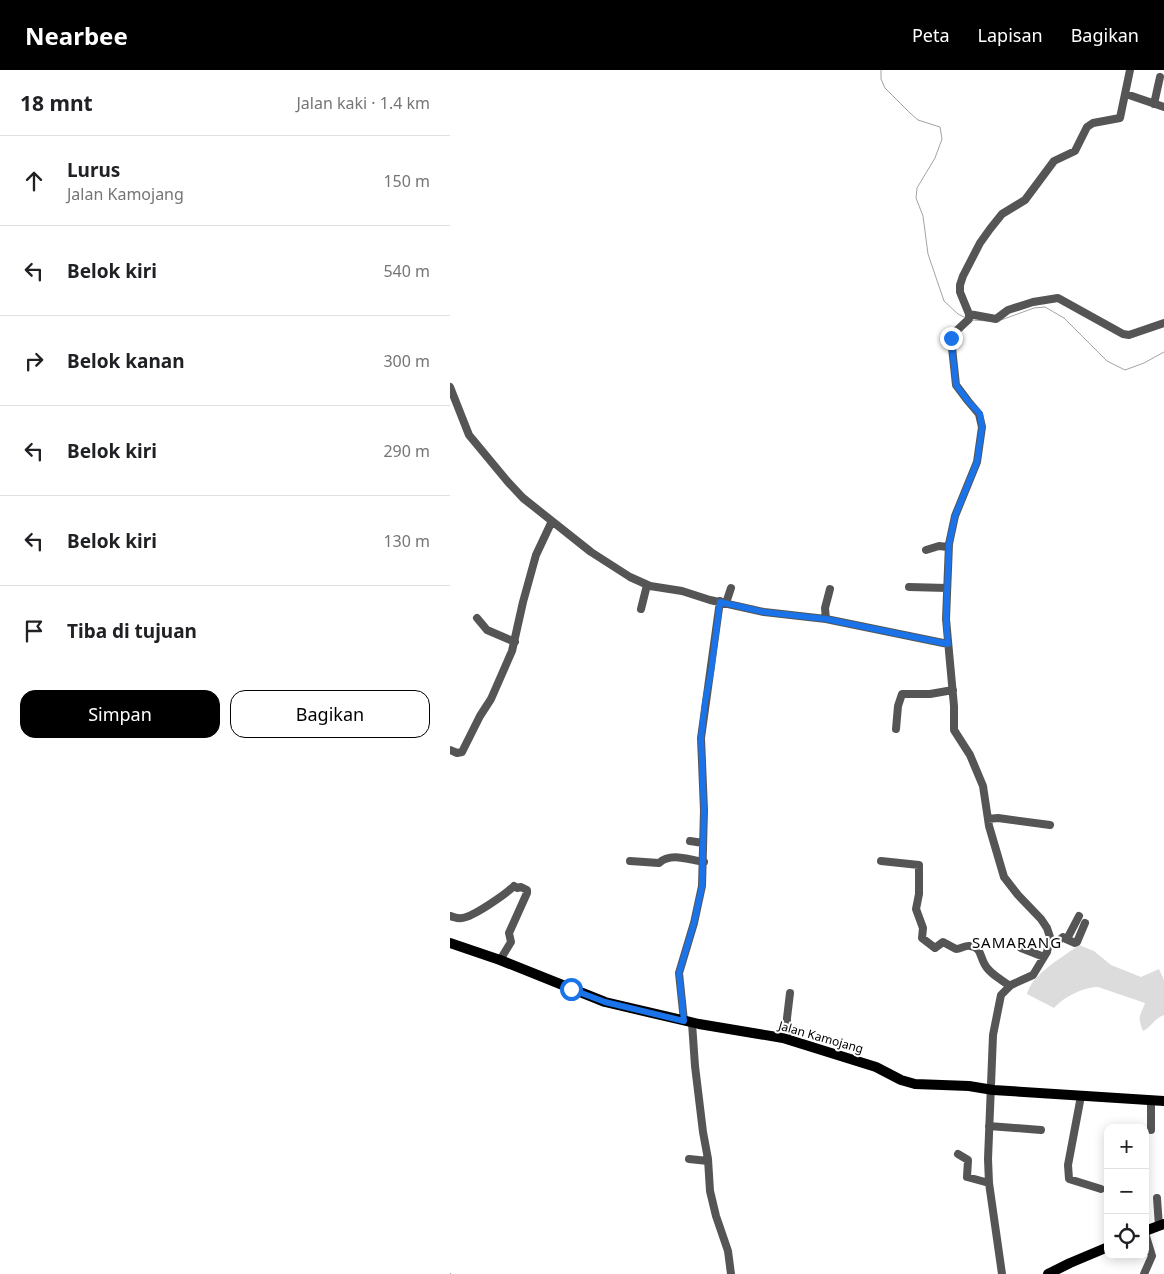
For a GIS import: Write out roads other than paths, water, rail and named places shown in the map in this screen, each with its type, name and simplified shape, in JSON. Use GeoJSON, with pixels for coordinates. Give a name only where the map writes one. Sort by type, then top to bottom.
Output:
{"type":"FeatureCollection","features":[{"type":"Feature","properties":{"kind":"main road","name":"Jalan Kamojang"},"geometry":{"type":"LineString","coordinates":[[450,943],[500,960],[594,999],[688,1022],[786,1039],[876,1067],[901,1080],[915,1084],[970,1086],[990,1090],[1164,1101]]}},
{"type":"Feature","properties":{"kind":"main road"},"geometry":{"type":"LineString","coordinates":[[1149,1230],[1161,1225]]}},
{"type":"Feature","properties":{"kind":"main road"},"geometry":{"type":"LineString","coordinates":[[1048,1274],[1104,1248]]}},
{"type":"Feature","properties":{"kind":"street"},"geometry":{"type":"LineString","coordinates":[[969,317],[960,286],[963,276],[982,239],[1002,214],[1025,200],[1054,161],[1075,151],[1087,127],[1093,123],[1120,118],[1130,70]]}},
{"type":"Feature","properties":{"kind":"street"},"geometry":{"type":"LineString","coordinates":[[1154,104],[1160,77]]}},
{"type":"Feature","properties":{"kind":"street"},"geometry":{"type":"LineString","coordinates":[[1126,94],[1164,107]]}},
{"type":"Feature","properties":{"kind":"street"},"geometry":{"type":"LineString","coordinates":[[969,317],[996,319],[1008,310],[1033,302],[1058,298],[1123,334],[1129,335],[1164,322]]}},
{"type":"Feature","properties":{"kind":"street"},"geometry":{"type":"LineString","coordinates":[[969,317],[951,338],[957,386],[982,419],[982,432],[977,462],[955,516],[948,547],[946,619],[955,732],[970,755],[983,786],[988,819],[1004,877],[1041,919],[1049,933],[1049,945],[1032,976],[1010,986],[1002,992],[992,1040],[988,1159],[989,1182],[1002,1274]]}},
{"type":"Feature","properties":{"kind":"street"},"geometry":{"type":"LineString","coordinates":[[450,387],[469,435],[477,447],[523,498],[591,552],[630,577],[647,584],[682,590],[764,612],[826,619],[948,644]]}},
{"type":"Feature","properties":{"kind":"street"},"geometry":{"type":"LineString","coordinates":[[450,750],[457,753],[461,752],[491,699],[515,642],[523,602],[536,555],[552,522]]}},
{"type":"Feature","properties":{"kind":"street"},"geometry":{"type":"LineString","coordinates":[[926,550],[939,546],[948,547]]}},
{"type":"Feature","properties":{"kind":"street"},"geometry":{"type":"LineString","coordinates":[[641,609],[647,584]]}},
{"type":"Feature","properties":{"kind":"street"},"geometry":{"type":"LineString","coordinates":[[909,587],[947,588]]}},
{"type":"Feature","properties":{"kind":"street"},"geometry":{"type":"LineString","coordinates":[[731,588],[723,602],[705,702],[701,738],[704,775],[704,862],[702,886],[696,917],[680,968],[679,980],[695,1066],[708,1161],[710,1191],[728,1251],[731,1274]]}},
{"type":"Feature","properties":{"kind":"street"},"geometry":{"type":"LineString","coordinates":[[826,619],[825,608],[830,589]]}},
{"type":"Feature","properties":{"kind":"street"},"geometry":{"type":"LineString","coordinates":[[477,618],[487,630],[515,642]]}},
{"type":"Feature","properties":{"kind":"street"},"geometry":{"type":"LineString","coordinates":[[896,729],[898,706],[902,694],[930,694],[953,690]]}},
{"type":"Feature","properties":{"kind":"street"},"geometry":{"type":"LineString","coordinates":[[988,819],[998,818],[1050,825]]}},
{"type":"Feature","properties":{"kind":"street"},"geometry":{"type":"LineString","coordinates":[[690,841],[703,843]]}},
{"type":"Feature","properties":{"kind":"street"},"geometry":{"type":"LineString","coordinates":[[630,860],[659,863],[671,857],[704,862]]}},
{"type":"Feature","properties":{"kind":"street"},"geometry":{"type":"LineString","coordinates":[[881,861],[918,864],[919,894],[916,909],[923,928],[922,938],[935,948],[943,942],[956,950],[966,946],[975,947],[989,970],[1010,986]]}},
{"type":"Feature","properties":{"kind":"street"},"geometry":{"type":"LineString","coordinates":[[450,916],[462,918],[470,916],[498,900],[514,886],[527,890],[509,933],[511,942],[500,960]]}},
{"type":"Feature","properties":{"kind":"street"},"geometry":{"type":"LineString","coordinates":[[1066,939],[1079,916]]}},
{"type":"Feature","properties":{"kind":"street"},"geometry":{"type":"LineString","coordinates":[[1049,945],[1056,943],[1063,937],[1074,943],[1077,942],[1084,923]]}},
{"type":"Feature","properties":{"kind":"street"},"geometry":{"type":"LineString","coordinates":[[1021,948],[1044,957]]}},
{"type":"Feature","properties":{"kind":"street"},"geometry":{"type":"LineString","coordinates":[[786,1039],[790,993]]}},
{"type":"Feature","properties":{"kind":"street"},"geometry":{"type":"LineString","coordinates":[[1081,1096],[1068,1165],[1069,1179],[1101,1189]]}},
{"type":"Feature","properties":{"kind":"street"},"geometry":{"type":"LineString","coordinates":[[1151,1101],[1151,1130]]}},
{"type":"Feature","properties":{"kind":"street"},"geometry":{"type":"LineString","coordinates":[[989,1126],[1041,1130]]}},
{"type":"Feature","properties":{"kind":"street"},"geometry":{"type":"LineString","coordinates":[[958,1154],[968,1160],[967,1177],[989,1182]]}},
{"type":"Feature","properties":{"kind":"street"},"geometry":{"type":"LineString","coordinates":[[689,1159],[708,1161]]}},
{"type":"Feature","properties":{"kind":"street"},"geometry":{"type":"LineString","coordinates":[[1157,1198],[1161,1225]]}},
{"type":"Feature","properties":{"kind":"street"},"geometry":{"type":"LineString","coordinates":[[1144,1274],[1152,1257],[1149,1246]]}},
{"type":"Feature","properties":{"kind":"waterway"},"geometry":{"type":"LineString","coordinates":[[881,70],[881,79],[885,88],[910,113],[918,120],[940,127],[942,139],[935,158],[917,188],[916,198],[923,216],[928,254],[944,301],[958,314],[966,318]]}},
{"type":"Feature","properties":{"kind":"waterway"},"geometry":{"type":"LineString","coordinates":[[1001,320],[1034,308],[1045,307],[1064,318],[1107,361],[1125,370],[1144,363],[1164,352]]}},
{"type":"Feature","properties":{"kind":"waterway"},"geometry":{"type":"LineString","coordinates":[[972,320],[988,321]]}},
{"type":"Feature","properties":{"kind":"district","name":"SAMARANG"},"geometry":{"type":"Point","coordinates":[1017,942]}}]}
